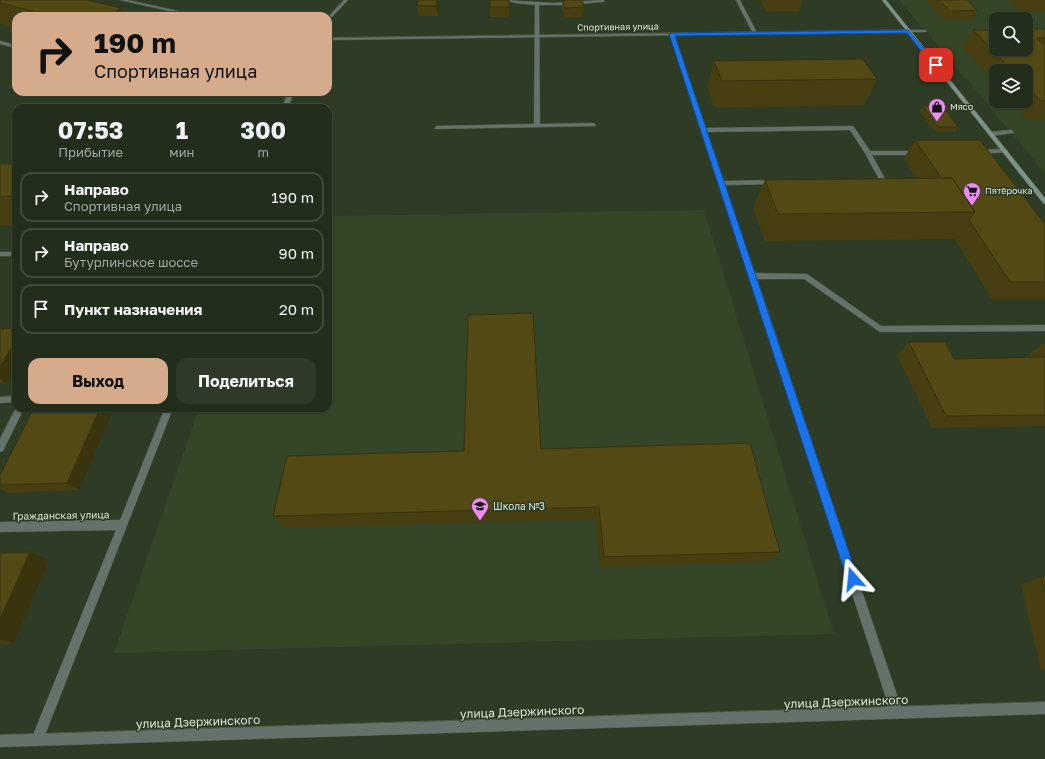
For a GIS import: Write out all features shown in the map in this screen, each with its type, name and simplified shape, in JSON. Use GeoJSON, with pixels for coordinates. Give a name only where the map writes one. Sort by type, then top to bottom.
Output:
{"type":"FeatureCollection","features":[{"type":"Feature","properties":{"kind":"main road"},"geometry":{"type":"LineString","coordinates":[[884,0],[1045,202]]}},
{"type":"Feature","properties":{"kind":"street"},"geometry":{"type":"LineString","coordinates":[[122,0],[172,12]]}},
{"type":"Feature","properties":{"kind":"street"},"geometry":{"type":"LineString","coordinates":[[332,16],[346,0]]}},
{"type":"Feature","properties":{"kind":"street"},"geometry":{"type":"LineString","coordinates":[[504,0],[537,4],[565,4],[602,0]]}},
{"type":"Feature","properties":{"kind":"street"},"geometry":{"type":"LineString","coordinates":[[738,0],[755,33]]}},
{"type":"Feature","properties":{"kind":"street"},"geometry":{"type":"LineString","coordinates":[[537,4],[537,126]]}},
{"type":"Feature","properties":{"kind":"street","name":"Спортивная улица"},"geometry":{"type":"LineString","coordinates":[[332,39],[925,31]]}},
{"type":"Feature","properties":{"kind":"street"},"geometry":{"type":"LineString","coordinates":[[672,34],[897,713]]}},
{"type":"Feature","properties":{"kind":"street"},"geometry":{"type":"LineString","coordinates":[[0,42],[12,46]]}},
{"type":"Feature","properties":{"kind":"street"},"geometry":{"type":"LineString","coordinates":[[437,128],[593,125]]}},
{"type":"Feature","properties":{"kind":"street"},"geometry":{"type":"LineString","coordinates":[[704,130],[852,128],[883,181],[868,181]]}},
{"type":"Feature","properties":{"kind":"street"},"geometry":{"type":"LineString","coordinates":[[991,134],[1011,132]]}},
{"type":"Feature","properties":{"kind":"street"},"geometry":{"type":"LineString","coordinates":[[975,152],[1005,152]]}},
{"type":"Feature","properties":{"kind":"street"},"geometry":{"type":"LineString","coordinates":[[868,154],[921,153]]}},
{"type":"Feature","properties":{"kind":"street"},"geometry":{"type":"LineString","coordinates":[[721,183],[783,182]]}},
{"type":"Feature","properties":{"kind":"street"},"geometry":{"type":"LineString","coordinates":[[0,254],[12,254]]}},
{"type":"Feature","properties":{"kind":"street"},"geometry":{"type":"LineString","coordinates":[[752,276],[805,276],[880,329],[1045,328]]}},
{"type":"Feature","properties":{"kind":"street"},"geometry":{"type":"LineString","coordinates":[[0,400],[12,399]]}},
{"type":"Feature","properties":{"kind":"street"},"geometry":{"type":"LineString","coordinates":[[0,448],[18,412]]}},
{"type":"Feature","properties":{"kind":"street"},"geometry":{"type":"LineString","coordinates":[[37,740],[167,412]]}},
{"type":"Feature","properties":{"kind":"street","name":"Гражданская улица"},"geometry":{"type":"LineString","coordinates":[[0,527],[123,525]]}},
{"type":"Feature","properties":{"kind":"street","name":"улица Дзержинского"},"geometry":{"type":"LineString","coordinates":[[0,741],[1045,708]]}},
{"type":"Feature","properties":{"kind":"shaded area"},"geometry":{"type":"Polygon","coordinates":[[[899,0],[1045,0],[1045,173],[991,108],[1033,108],[1033,64],[989,64],[989,106],[899,0]]]}},
{"type":"Feature","properties":{"kind":"shaded area","name":"Школа №3"},"geometry":{"type":"Polygon","coordinates":[[[704,210],[834,634],[114,653],[198,412],[332,412],[332,216],[704,210]]]}},
{"type":"Feature","properties":{"kind":"building"},"geometry":{"type":"Polygon","coordinates":[[[0,0],[87,0],[121,8],[114,12],[37,12],[0,3],[0,0]]]}},
{"type":"Feature","properties":{"kind":"building"},"geometry":{"type":"Polygon","coordinates":[[[418,0],[437,0],[436,6],[417,6],[418,0]]]}},
{"type":"Feature","properties":{"kind":"building"},"geometry":{"type":"Polygon","coordinates":[[[490,0],[509,0],[509,7],[490,7],[490,0]]]}},
{"type":"Feature","properties":{"kind":"building"},"geometry":{"type":"Polygon","coordinates":[[[563,0],[582,0],[584,7],[565,8],[563,0]]]}},
{"type":"Feature","properties":{"kind":"building"},"geometry":{"type":"Polygon","coordinates":[[[939,0],[967,0],[977,10],[950,11],[939,0]]]}},
{"type":"Feature","properties":{"kind":"building"},"geometry":{"type":"Polygon","coordinates":[[[1033,29],[1045,29],[1045,38],[1037,38],[1045,45],[1045,101],[1041,101],[1033,92],[1033,64],[1006,64],[998,56],[1033,56],[1033,29]]]}},
{"type":"Feature","properties":{"kind":"building"},"geometry":{"type":"Polygon","coordinates":[[[973,30],[989,30],[989,46],[973,30]]]}},
{"type":"Feature","properties":{"kind":"building"},"geometry":{"type":"Polygon","coordinates":[[[863,59],[877,79],[722,81],[714,61],[863,59]]]}},
{"type":"Feature","properties":{"kind":"building"},"geometry":{"type":"Polygon","coordinates":[[[923,106],[943,106],[958,127],[938,127],[923,106]]]}},
{"type":"Feature","properties":{"kind":"building"},"geometry":{"type":"Polygon","coordinates":[[[915,140],[980,140],[1045,224],[1045,282],[1010,282],[969,220],[975,212],[952,178],[941,178],[915,140]]]}},
{"type":"Feature","properties":{"kind":"building"},"geometry":{"type":"Polygon","coordinates":[[[0,164],[12,164],[12,196],[0,197],[0,164]]]}},
{"type":"Feature","properties":{"kind":"building"},"geometry":{"type":"Polygon","coordinates":[[[952,178],[975,212],[778,214],[765,180],[952,178]]]}},
{"type":"Feature","properties":{"kind":"building"},"geometry":{"type":"Polygon","coordinates":[[[533,313],[541,449],[750,443],[780,552],[604,557],[599,507],[273,516],[287,456],[464,451],[468,315],[533,313]]]}},
{"type":"Feature","properties":{"kind":"building"},"geometry":{"type":"Polygon","coordinates":[[[12,328],[12,346],[0,367],[0,329],[12,328]]]}},
{"type":"Feature","properties":{"kind":"building"},"geometry":{"type":"Polygon","coordinates":[[[909,342],[945,342],[954,359],[1045,357],[1045,415],[946,416],[909,342]]]}},
{"type":"Feature","properties":{"kind":"building"},"geometry":{"type":"Polygon","coordinates":[[[32,412],[98,412],[67,483],[0,485],[0,475],[32,412]]]}},
{"type":"Feature","properties":{"kind":"building"},"geometry":{"type":"Polygon","coordinates":[[[30,552],[0,619],[0,553],[30,552]]]}},
{"type":"Feature","properties":{"kind":"building"},"geometry":{"type":"Polygon","coordinates":[[[1041,577],[1045,577],[1045,591],[1041,577]]]}},
{"type":"Feature","properties":{"kind":"place","name":"Мясо"},"geometry":{"type":"Point","coordinates":[937,122]}},
{"type":"Feature","properties":{"kind":"place","name":"Пятёрочка"},"geometry":{"type":"Point","coordinates":[972,206]}},
{"type":"Feature","properties":{"kind":"place","name":"Школа №3"},"geometry":{"type":"Point","coordinates":[480,521]}},
{"type":"Feature","properties":{"kind":"route"},"geometry":{"type":"LineString","coordinates":[[853,579],[672,34],[908,31],[936,65]]}}]}
